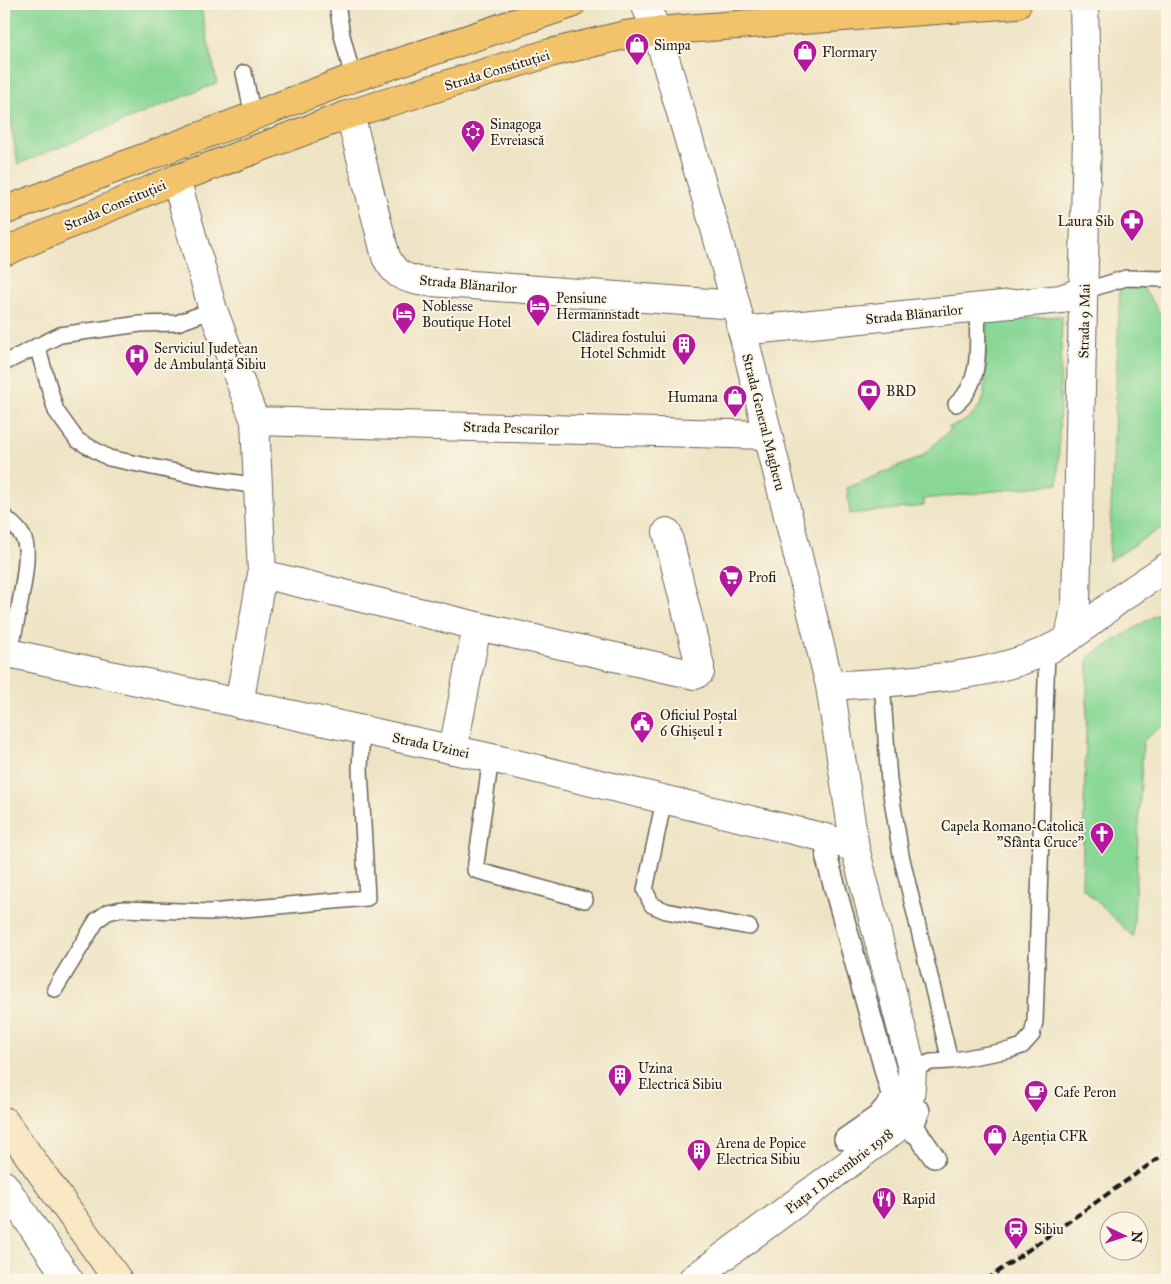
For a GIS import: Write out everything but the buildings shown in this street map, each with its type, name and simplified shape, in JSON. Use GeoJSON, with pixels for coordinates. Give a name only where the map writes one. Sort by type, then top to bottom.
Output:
{"type":"FeatureCollection","features":[{"type":"Feature","properties":{"kind":"main road"},"geometry":{"type":"LineString","coordinates":[[4,211],[353,78],[571,4]]}},
{"type":"Feature","properties":{"kind":"main road","name":"Strada Constituției"},"geometry":{"type":"LineString","coordinates":[[4,252],[176,179],[350,114],[550,53],[625,35],[657,31],[1017,4]]}},
{"type":"Feature","properties":{"kind":"main road"},"geometry":{"type":"LineString","coordinates":[[350,114],[353,78]]}},
{"type":"Feature","properties":{"kind":"main road"},"geometry":{"type":"LineString","coordinates":[[6,1125],[118,1280]]}},
{"type":"Feature","properties":{"kind":"street","name":"Strada General Magheru"},"geometry":{"type":"LineString","coordinates":[[645,4],[657,31],[736,304],[830,686],[855,848]]}},
{"type":"Feature","properties":{"kind":"street","name":"Strada 9 Mai"},"geometry":{"type":"LineString","coordinates":[[1058,644],[1076,602],[1087,135],[1084,4]]}},
{"type":"Feature","properties":{"kind":"street","name":"Strada Blănarilor"},"geometry":{"type":"LineString","coordinates":[[350,114],[386,256],[393,270],[406,278],[420,281],[736,304]]}},
{"type":"Feature","properties":{"kind":"street"},"geometry":{"type":"LineString","coordinates":[[176,179],[214,310],[255,421],[262,574],[239,704]]}},
{"type":"Feature","properties":{"kind":"street","name":"Strada Blănarilor"},"geometry":{"type":"LineString","coordinates":[[742,331],[1062,299],[1084,291]]}},
{"type":"Feature","properties":{"kind":"street","name":"Strada Pescarilor"},"geometry":{"type":"LineString","coordinates":[[255,421],[767,435]]}},
{"type":"Feature","properties":{"kind":"street"},"geometry":{"type":"LineString","coordinates":[[262,574],[477,626],[695,675],[700,672],[700,666],[667,532]]}},
{"type":"Feature","properties":{"kind":"street"},"geometry":{"type":"LineString","coordinates":[[830,686],[913,681],[981,670],[1025,660],[1058,644],[1167,567]]}},
{"type":"Feature","properties":{"kind":"street"},"geometry":{"type":"LineString","coordinates":[[453,750],[477,626]]}},
{"type":"Feature","properties":{"kind":"street","name":"Strada Uzinei"},"geometry":{"type":"LineString","coordinates":[[7,652],[491,758],[826,838],[855,848]]}},
{"type":"Feature","properties":{"kind":"street"},"geometry":{"type":"LineString","coordinates":[[826,838],[827,859],[914,1124],[914,1132],[916,1131],[934,1156]]}},
{"type":"Feature","properties":{"kind":"street","name":"Piața 1 Decembrie 1918"},"geometry":{"type":"LineString","coordinates":[[692,1280],[897,1128],[905,1117],[917,1067],[855,848]]}},
{"type":"Feature","properties":{"kind":"street"},"geometry":{"type":"LineString","coordinates":[[845,1139],[878,1116],[907,1106]]}},
{"type":"Feature","properties":{"kind":"street"},"geometry":{"type":"LineString","coordinates":[[4,1185],[69,1280]]}},
{"type":"Feature","properties":{"kind":"lane"},"geometry":{"type":"LineString","coordinates":[[337,4],[342,35],[353,78]]}},
{"type":"Feature","properties":{"kind":"lane"},"geometry":{"type":"LineString","coordinates":[[244,73],[253,116]]}},
{"type":"Feature","properties":{"kind":"lane"},"geometry":{"type":"LineString","coordinates":[[1084,291],[1126,278],[1162,279],[1167,277]]}},
{"type":"Feature","properties":{"kind":"lane"},"geometry":{"type":"LineString","coordinates":[[956,404],[964,398],[973,382],[977,360],[977,307]]}},
{"type":"Feature","properties":{"kind":"lane"},"geometry":{"type":"LineString","coordinates":[[4,363],[60,335],[140,324],[177,323],[214,310]]}},
{"type":"Feature","properties":{"kind":"lane"},"geometry":{"type":"LineString","coordinates":[[37,346],[56,411],[77,440],[108,458],[205,478],[258,486]]}},
{"type":"Feature","properties":{"kind":"lane"},"geometry":{"type":"LineString","coordinates":[[4,516],[20,530],[26,544],[26,563],[7,652]]}},
{"type":"Feature","properties":{"kind":"lane"},"geometry":{"type":"LineString","coordinates":[[917,1067],[931,1062],[950,1061],[1010,1050],[1022,1046],[1032,1035],[1058,644]]}},
{"type":"Feature","properties":{"kind":"lane"},"geometry":{"type":"LineString","coordinates":[[882,682],[889,781],[901,855],[950,1061]]}},
{"type":"Feature","properties":{"kind":"lane"},"geometry":{"type":"LineString","coordinates":[[55,989],[98,920],[108,912],[122,909],[210,912],[367,898],[360,769],[362,730]]}},
{"type":"Feature","properties":{"kind":"lane"},"geometry":{"type":"LineString","coordinates":[[491,758],[475,870],[585,900]]}},
{"type":"Feature","properties":{"kind":"lane"},"geometry":{"type":"LineString","coordinates":[[664,800],[645,890],[652,905],[666,911],[749,927]]}},
{"type":"Feature","properties":{"kind":"green space"},"geometry":{"type":"Polygon","coordinates":[[[4,4],[200,4],[217,83],[18,164],[4,86],[4,4]]]}},
{"type":"Feature","properties":{"kind":"green space"},"geometry":{"type":"Polygon","coordinates":[[[1120,286],[1142,286],[1167,323],[1167,524],[1109,561],[1120,286]]]}},
{"type":"Feature","properties":{"kind":"green space"},"geometry":{"type":"Polygon","coordinates":[[[1062,316],[1058,484],[924,499],[924,506],[850,514],[847,488],[921,457],[950,430],[949,427],[961,423],[975,413],[984,397],[987,320],[1062,316]]]}},
{"type":"Feature","properties":{"kind":"green space"},"geometry":{"type":"Polygon","coordinates":[[[1167,608],[1167,722],[1143,741],[1133,937],[1082,887],[1088,657],[1167,608]]]}},
{"type":"Feature","properties":{"kind":"railway"},"geometry":{"type":"LineString","coordinates":[[986,1280],[1167,1152]]}},
{"type":"Feature","properties":{"kind":"place","name":"Simpa"},"geometry":{"type":"Point","coordinates":[637,66]}},
{"type":"Feature","properties":{"kind":"place","name":"Flormary"},"geometry":{"type":"Point","coordinates":[805,73]}},
{"type":"Feature","properties":{"kind":"place","name":"Sinagoga Evreiască"},"geometry":{"type":"Point","coordinates":[473,153]}},
{"type":"Feature","properties":{"kind":"place","name":"Laura Sib"},"geometry":{"type":"Point","coordinates":[1132,242]}},
{"type":"Feature","properties":{"kind":"place","name":"Pensiune Hermannstadt"},"geometry":{"type":"Point","coordinates":[538,327]}},
{"type":"Feature","properties":{"kind":"place","name":"Noblesse Boutique Hotel"},"geometry":{"type":"Point","coordinates":[404,335]}},
{"type":"Feature","properties":{"kind":"place","name":"Clădirea fostului Hotel Schmidt"},"geometry":{"type":"Point","coordinates":[684,366]}},
{"type":"Feature","properties":{"kind":"place","name":"Serviciul Județean de Ambulanță Sibiu"},"geometry":{"type":"Point","coordinates":[137,377]}},
{"type":"Feature","properties":{"kind":"place","name":"BRD"},"geometry":{"type":"Point","coordinates":[869,412]}},
{"type":"Feature","properties":{"kind":"place","name":"Humana"},"geometry":{"type":"Point","coordinates":[735,418]}},
{"type":"Feature","properties":{"kind":"place","name":"Profi"},"geometry":{"type":"Point","coordinates":[731,598]}},
{"type":"Feature","properties":{"kind":"place","name":"Oficiul Poștal 6 Ghișeul 1"},"geometry":{"type":"Point","coordinates":[642,744]}},
{"type":"Feature","properties":{"kind":"place","name":"Capela Romano-Catolică \"Sfânta Cruce\""},"geometry":{"type":"Point","coordinates":[1102,855]}},
{"type":"Feature","properties":{"kind":"place","name":"Uzina Electrică Sibiu"},"geometry":{"type":"Point","coordinates":[620,1097]}},
{"type":"Feature","properties":{"kind":"place","name":"Cafe Peron"},"geometry":{"type":"Point","coordinates":[1036,1113]}},
{"type":"Feature","properties":{"kind":"place","name":"Agenția CFR"},"geometry":{"type":"Point","coordinates":[995,1157]}},
{"type":"Feature","properties":{"kind":"place","name":"Arena de Popice Electrica Sibiu"},"geometry":{"type":"Point","coordinates":[699,1172]}},
{"type":"Feature","properties":{"kind":"place","name":"Rapid"},"geometry":{"type":"Point","coordinates":[884,1220]}},
{"type":"Feature","properties":{"kind":"place","name":"Sibiu"},"geometry":{"type":"Point","coordinates":[1016,1250]}}]}
